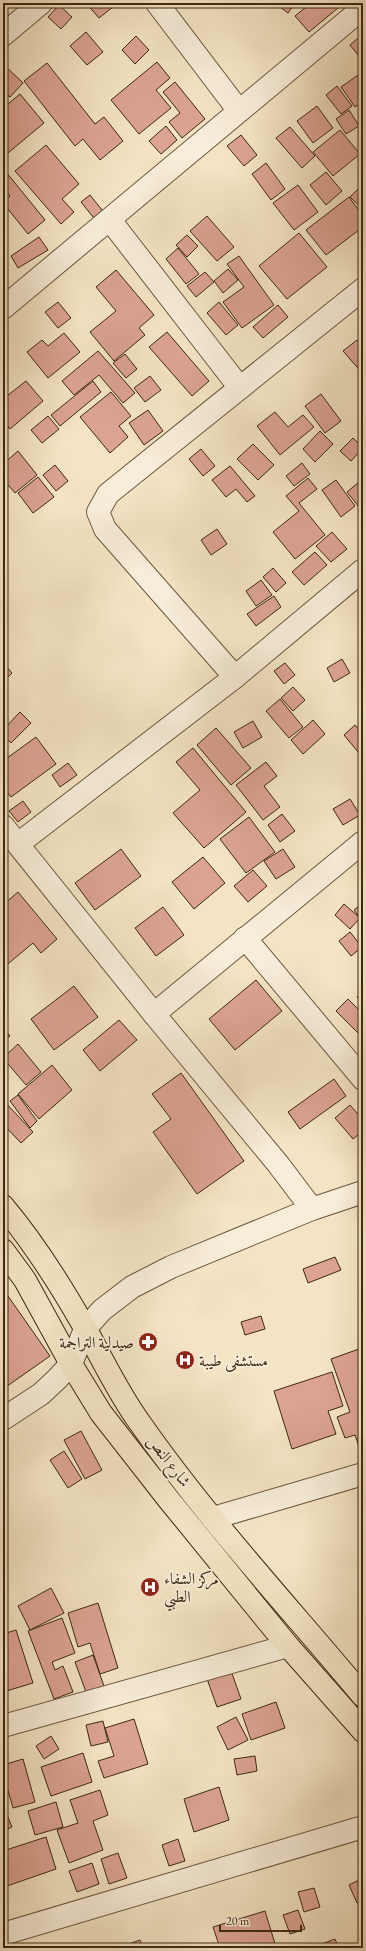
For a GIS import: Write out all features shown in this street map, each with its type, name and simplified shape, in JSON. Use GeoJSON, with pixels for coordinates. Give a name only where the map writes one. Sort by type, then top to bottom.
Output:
{"type":"FeatureCollection","features":[{"type":"Feature","properties":{"kind":"main road","name":"شارع النص"},"geometry":{"type":"LineString","coordinates":[[3,1206],[29,1237],[85,1329],[120,1392],[140,1423],[213,1518],[363,1696]]}},
{"type":"Feature","properties":{"kind":"main road","name":"شارع النص"},"geometry":{"type":"LineString","coordinates":[[3,1250],[25,1280],[71,1364],[101,1413],[140,1464],[288,1646],[363,1731]]}},
{"type":"Feature","properties":{"kind":"street"},"geometry":{"type":"LineString","coordinates":[[3,35],[41,3]]}},
{"type":"Feature","properties":{"kind":"street"},"geometry":{"type":"LineString","coordinates":[[157,3],[239,111]]}},
{"type":"Feature","properties":{"kind":"street"},"geometry":{"type":"LineString","coordinates":[[3,308],[363,8]]}},
{"type":"Feature","properties":{"kind":"street"},"geometry":{"type":"LineString","coordinates":[[110,220],[240,388]]}},
{"type":"Feature","properties":{"kind":"street"},"geometry":{"type":"LineString","coordinates":[[235,677],[105,529],[98,512],[108,494],[363,289]]}},
{"type":"Feature","properties":{"kind":"street"},"geometry":{"type":"LineString","coordinates":[[18,844],[235,677],[363,570]]}},
{"type":"Feature","properties":{"kind":"street"},"geometry":{"type":"LineString","coordinates":[[3,826],[154,1014],[278,1164],[312,1209]]}},
{"type":"Feature","properties":{"kind":"street"},"geometry":{"type":"LineString","coordinates":[[154,1014],[363,842]]}},
{"type":"Feature","properties":{"kind":"street"},"geometry":{"type":"LineString","coordinates":[[245,938],[363,1079]]}},
{"type":"Feature","properties":{"kind":"street"},"geometry":{"type":"LineString","coordinates":[[3,1419],[41,1394],[71,1364],[85,1329],[102,1310],[132,1287],[171,1267],[312,1209],[363,1192]]}},
{"type":"Feature","properties":{"kind":"street"},"geometry":{"type":"LineString","coordinates":[[213,1518],[363,1474]]}},
{"type":"Feature","properties":{"kind":"street"},"geometry":{"type":"LineString","coordinates":[[3,1726],[288,1646]]}},
{"type":"Feature","properties":{"kind":"street"},"geometry":{"type":"LineString","coordinates":[[3,1934],[363,1827]]}},
{"type":"Feature","properties":{"kind":"building"},"geometry":{"type":"Polygon","coordinates":[[[86,3],[110,3],[113,7],[99,18],[86,3]]]}},
{"type":"Feature","properties":{"kind":"building"},"geometry":{"type":"Polygon","coordinates":[[[275,3],[295,3],[288,13],[275,3]]]}},
{"type":"Feature","properties":{"kind":"building"},"geometry":{"type":"Polygon","coordinates":[[[311,3],[344,3],[309,32],[295,16],[311,3]]]}},
{"type":"Feature","properties":{"kind":"building"},"geometry":{"type":"Polygon","coordinates":[[[59,5],[72,17],[61,29],[48,17],[59,5]]]}},
{"type":"Feature","properties":{"kind":"building"},"geometry":{"type":"Polygon","coordinates":[[[86,32],[103,52],[87,65],[70,46],[86,32]]]}},
{"type":"Feature","properties":{"kind":"building"},"geometry":{"type":"Polygon","coordinates":[[[363,34],[363,61],[350,45],[363,34]]]}},
{"type":"Feature","properties":{"kind":"building"},"geometry":{"type":"Polygon","coordinates":[[[136,36],[149,50],[135,64],[122,50],[136,36]]]}},
{"type":"Feature","properties":{"kind":"building"},"geometry":{"type":"Polygon","coordinates":[[[157,62],[170,78],[156,90],[171,108],[139,134],[111,100],[157,62]]]}},
{"type":"Feature","properties":{"kind":"building"},"geometry":{"type":"Polygon","coordinates":[[[47,63],[95,124],[104,117],[123,141],[100,160],[83,139],[75,146],[24,81],[47,63]]]}},
{"type":"Feature","properties":{"kind":"building"},"geometry":{"type":"Polygon","coordinates":[[[3,64],[23,83],[10,97],[3,91],[3,64]]]}},
{"type":"Feature","properties":{"kind":"building"},"geometry":{"type":"Polygon","coordinates":[[[361,73],[363,76],[363,101],[355,107],[341,87],[361,73]]]}},
{"type":"Feature","properties":{"kind":"building"},"geometry":{"type":"Polygon","coordinates":[[[175,82],[205,119],[182,138],[169,122],[180,113],[163,92],[175,82]]]}},
{"type":"Feature","properties":{"kind":"building"},"geometry":{"type":"Polygon","coordinates":[[[337,86],[352,106],[341,114],[326,95],[337,86]]]}},
{"type":"Feature","properties":{"kind":"building"},"geometry":{"type":"Polygon","coordinates":[[[20,94],[44,123],[8,153],[3,147],[3,108],[20,94]]]}},
{"type":"Feature","properties":{"kind":"building"},"geometry":{"type":"Polygon","coordinates":[[[317,106],[333,128],[313,143],[297,121],[317,106]]]}},
{"type":"Feature","properties":{"kind":"building"},"geometry":{"type":"Polygon","coordinates":[[[349,110],[359,126],[346,134],[336,119],[349,110]]]}},
{"type":"Feature","properties":{"kind":"building"},"geometry":{"type":"Polygon","coordinates":[[[166,126],[177,140],[161,154],[149,141],[166,126]]]}},
{"type":"Feature","properties":{"kind":"building"},"geometry":{"type":"Polygon","coordinates":[[[290,127],[315,156],[302,168],[276,138],[290,127]]]}},
{"type":"Feature","properties":{"kind":"building"},"geometry":{"type":"Polygon","coordinates":[[[340,130],[360,154],[333,176],[313,152],[340,130]]]}},
{"type":"Feature","properties":{"kind":"building"},"geometry":{"type":"Polygon","coordinates":[[[241,135],[257,155],[244,166],[227,146],[241,135]]]}},
{"type":"Feature","properties":{"kind":"building"},"geometry":{"type":"Polygon","coordinates":[[[46,145],[79,184],[62,199],[74,212],[61,224],[15,171],[46,145]]]}},
{"type":"Feature","properties":{"kind":"building"},"geometry":{"type":"Polygon","coordinates":[[[266,163],[285,189],[271,200],[252,174],[266,163]]]}},
{"type":"Feature","properties":{"kind":"building"},"geometry":{"type":"Polygon","coordinates":[[[6,172],[45,220],[28,234],[3,203],[10,196],[3,187],[3,174],[6,172]]]}},
{"type":"Feature","properties":{"kind":"building"},"geometry":{"type":"Polygon","coordinates":[[[326,172],[342,191],[326,205],[310,185],[326,172]]]}},
{"type":"Feature","properties":{"kind":"building"},"geometry":{"type":"Polygon","coordinates":[[[298,185],[318,212],[294,230],[273,203],[298,185]]]}},
{"type":"Feature","properties":{"kind":"building"},"geometry":{"type":"Polygon","coordinates":[[[358,189],[363,193],[363,209],[350,197],[358,189]]]}},
{"type":"Feature","properties":{"kind":"building"},"geometry":{"type":"Polygon","coordinates":[[[90,195],[110,220],[101,227],[81,202],[90,195]]]}},
{"type":"Feature","properties":{"kind":"building"},"geometry":{"type":"Polygon","coordinates":[[[349,197],[363,216],[363,227],[326,255],[306,230],[349,197]]]}},
{"type":"Feature","properties":{"kind":"building"},"geometry":{"type":"Polygon","coordinates":[[[207,216],[234,247],[217,261],[190,231],[207,216]]]}},
{"type":"Feature","properties":{"kind":"building"},"geometry":{"type":"Polygon","coordinates":[[[299,233],[327,267],[287,299],[259,266],[299,233]]]}},
{"type":"Feature","properties":{"kind":"building"},"geometry":{"type":"Polygon","coordinates":[[[187,235],[198,246],[187,257],[176,245],[187,235]]]}},
{"type":"Feature","properties":{"kind":"building"},"geometry":{"type":"Polygon","coordinates":[[[39,237],[48,250],[18,268],[11,256],[39,237]]]}},
{"type":"Feature","properties":{"kind":"building"},"geometry":{"type":"Polygon","coordinates":[[[178,248],[199,274],[186,284],[166,259],[178,248]]]}},
{"type":"Feature","properties":{"kind":"building"},"geometry":{"type":"Polygon","coordinates":[[[239,256],[274,305],[242,328],[223,302],[244,287],[227,264],[239,256]]]}},
{"type":"Feature","properties":{"kind":"building"},"geometry":{"type":"Polygon","coordinates":[[[228,269],[238,280],[223,293],[214,281],[228,269]]]}},
{"type":"Feature","properties":{"kind":"building"},"geometry":{"type":"Polygon","coordinates":[[[116,270],[154,315],[139,328],[145,335],[114,361],[90,332],[116,311],[96,287],[116,270]]]}},
{"type":"Feature","properties":{"kind":"building"},"geometry":{"type":"Polygon","coordinates":[[[205,272],[214,282],[196,297],[187,286],[205,272]]]}},
{"type":"Feature","properties":{"kind":"building"},"geometry":{"type":"Polygon","coordinates":[[[58,302],[71,318],[58,328],[45,312],[58,302]]]}},
{"type":"Feature","properties":{"kind":"building"},"geometry":{"type":"Polygon","coordinates":[[[219,302],[238,325],[226,335],[207,313],[219,302]]]}},
{"type":"Feature","properties":{"kind":"building"},"geometry":{"type":"Polygon","coordinates":[[[278,305],[288,317],[263,338],[253,327],[278,305]]]}},
{"type":"Feature","properties":{"kind":"building"},"geometry":{"type":"Polygon","coordinates":[[[167,332],[209,381],[192,396],[149,347],[167,332]]]}},
{"type":"Feature","properties":{"kind":"building"},"geometry":{"type":"Polygon","coordinates":[[[64,333],[80,352],[48,378],[27,352],[42,340],[48,346],[64,333]]]}},
{"type":"Feature","properties":{"kind":"building"},"geometry":{"type":"Polygon","coordinates":[[[357,340],[363,347],[363,374],[343,351],[357,340]]]}},
{"type":"Feature","properties":{"kind":"building"},"geometry":{"type":"Polygon","coordinates":[[[98,351],[135,393],[123,403],[99,375],[74,395],[62,381],[98,351]]]}},
{"type":"Feature","properties":{"kind":"building"},"geometry":{"type":"Polygon","coordinates":[[[125,354],[137,369],[126,378],[113,363],[125,354]]]}},
{"type":"Feature","properties":{"kind":"building"},"geometry":{"type":"Polygon","coordinates":[[[150,376],[161,390],[145,402],[134,388],[150,376]]]}},
{"type":"Feature","properties":{"kind":"building"},"geometry":{"type":"Polygon","coordinates":[[[26,381],[43,401],[10,429],[3,420],[3,399],[26,381]]]}},
{"type":"Feature","properties":{"kind":"building"},"geometry":{"type":"Polygon","coordinates":[[[93,381],[101,392],[60,426],[51,415],[93,381]]]}},
{"type":"Feature","properties":{"kind":"building"},"geometry":{"type":"Polygon","coordinates":[[[111,392],[131,416],[119,426],[128,437],[110,453],[80,417],[111,392]]]}},
{"type":"Feature","properties":{"kind":"building"},"geometry":{"type":"Polygon","coordinates":[[[321,394],[341,421],[325,433],[305,406],[321,394]]]}},
{"type":"Feature","properties":{"kind":"building"},"geometry":{"type":"Polygon","coordinates":[[[148,410],[163,431],[144,445],[129,423],[148,410]]]}},
{"type":"Feature","properties":{"kind":"building"},"geometry":{"type":"Polygon","coordinates":[[[275,412],[288,427],[303,415],[314,427],[280,455],[257,426],[275,412]]]}},
{"type":"Feature","properties":{"kind":"building"},"geometry":{"type":"Polygon","coordinates":[[[48,416],[59,429],[42,443],[31,430],[48,416]]]}},
{"type":"Feature","properties":{"kind":"building"},"geometry":{"type":"Polygon","coordinates":[[[320,431],[333,444],[315,462],[303,449],[320,431]]]}},
{"type":"Feature","properties":{"kind":"building"},"geometry":{"type":"Polygon","coordinates":[[[353,438],[363,448],[351,461],[340,451],[353,438]]]}},
{"type":"Feature","properties":{"kind":"building"},"geometry":{"type":"Polygon","coordinates":[[[253,444],[274,465],[258,480],[237,459],[253,444]]]}},
{"type":"Feature","properties":{"kind":"building"},"geometry":{"type":"Polygon","coordinates":[[[201,449],[215,466],[203,476],[189,459],[201,449]]]}},
{"type":"Feature","properties":{"kind":"building"},"geometry":{"type":"Polygon","coordinates":[[[18,451],[37,475],[15,493],[3,479],[3,464],[18,451]]]}},
{"type":"Feature","properties":{"kind":"building"},"geometry":{"type":"Polygon","coordinates":[[[302,463],[310,474],[294,486],[286,476],[302,463]]]}},
{"type":"Feature","properties":{"kind":"building"},"geometry":{"type":"Polygon","coordinates":[[[55,465],[68,481],[56,491],[43,475],[55,465]]]}},
{"type":"Feature","properties":{"kind":"building"},"geometry":{"type":"Polygon","coordinates":[[[230,466],[255,496],[247,502],[236,489],[226,497],[212,480],[230,466]]]}},
{"type":"Feature","properties":{"kind":"building"},"geometry":{"type":"Polygon","coordinates":[[[38,477],[54,497],[33,513],[18,493],[38,477]]]}},
{"type":"Feature","properties":{"kind":"building"},"geometry":{"type":"Polygon","coordinates":[[[308,478],[317,489],[299,503],[325,535],[295,559],[273,532],[299,511],[286,496],[308,478]]]}},
{"type":"Feature","properties":{"kind":"building"},"geometry":{"type":"Polygon","coordinates":[[[336,480],[355,506],[341,517],[322,490],[336,480]]]}},
{"type":"Feature","properties":{"kind":"building"},"geometry":{"type":"Polygon","coordinates":[[[359,482],[363,488],[363,504],[359,507],[347,492],[359,482]]]}},
{"type":"Feature","properties":{"kind":"building"},"geometry":{"type":"Polygon","coordinates":[[[217,529],[227,544],[211,555],[201,540],[217,529]]]}},
{"type":"Feature","properties":{"kind":"building"},"geometry":{"type":"Polygon","coordinates":[[[332,532],[347,549],[331,562],[316,546],[332,532]]]}},
{"type":"Feature","properties":{"kind":"building"},"geometry":{"type":"Polygon","coordinates":[[[315,552],[327,565],[304,585],[292,572],[315,552]]]}},
{"type":"Feature","properties":{"kind":"building"},"geometry":{"type":"Polygon","coordinates":[[[273,568],[286,583],[276,592],[263,577],[273,568]]]}},
{"type":"Feature","properties":{"kind":"building"},"geometry":{"type":"Polygon","coordinates":[[[261,580],[272,595],[256,606],[246,591],[261,580]]]}},
{"type":"Feature","properties":{"kind":"building"},"geometry":{"type":"Polygon","coordinates":[[[274,596],[281,607],[256,626],[247,614],[274,596]]]}},
{"type":"Feature","properties":{"kind":"building"},"geometry":{"type":"Polygon","coordinates":[[[342,659],[350,673],[334,682],[327,668],[342,659]]]}},
{"type":"Feature","properties":{"kind":"building"},"geometry":{"type":"Polygon","coordinates":[[[3,663],[12,673],[3,682],[3,663]]]}},
{"type":"Feature","properties":{"kind":"building"},"geometry":{"type":"Polygon","coordinates":[[[285,663],[295,675],[284,684],[274,671],[285,663]]]}},
{"type":"Feature","properties":{"kind":"building"},"geometry":{"type":"Polygon","coordinates":[[[293,687],[305,700],[293,711],[281,698],[293,687]]]}},
{"type":"Feature","properties":{"kind":"building"},"geometry":{"type":"Polygon","coordinates":[[[280,699],[303,727],[289,738],[266,711],[280,699]]]}},
{"type":"Feature","properties":{"kind":"building"},"geometry":{"type":"Polygon","coordinates":[[[20,712],[31,723],[11,743],[3,735],[3,730],[20,712]]]}},
{"type":"Feature","properties":{"kind":"building"},"geometry":{"type":"Polygon","coordinates":[[[313,720],[325,734],[303,754],[291,740],[313,720]]]}},
{"type":"Feature","properties":{"kind":"building"},"geometry":{"type":"Polygon","coordinates":[[[253,721],[262,737],[243,748],[234,732],[253,721]]]}},
{"type":"Feature","properties":{"kind":"building"},"geometry":{"type":"Polygon","coordinates":[[[355,725],[363,735],[363,758],[344,735],[355,725]]]}},
{"type":"Feature","properties":{"kind":"building"},"geometry":{"type":"Polygon","coordinates":[[[216,728],[251,768],[231,785],[197,745],[216,728]]]}},
{"type":"Feature","properties":{"kind":"building"},"geometry":{"type":"Polygon","coordinates":[[[36,737],[56,764],[11,797],[3,787],[3,761],[36,737]]]}},
{"type":"Feature","properties":{"kind":"building"},"geometry":{"type":"Polygon","coordinates":[[[193,748],[246,812],[204,848],[173,813],[200,790],[176,762],[193,748]]]}},
{"type":"Feature","properties":{"kind":"building"},"geometry":{"type":"Polygon","coordinates":[[[266,762],[277,776],[264,786],[280,807],[263,820],[236,785],[266,762]]]}},
{"type":"Feature","properties":{"kind":"building"},"geometry":{"type":"Polygon","coordinates":[[[68,763],[77,775],[60,787],[52,775],[68,763]]]}},
{"type":"Feature","properties":{"kind":"building"},"geometry":{"type":"Polygon","coordinates":[[[350,799],[360,815],[343,825],[333,809],[350,799]]]}},
{"type":"Feature","properties":{"kind":"building"},"geometry":{"type":"Polygon","coordinates":[[[23,801],[31,812],[18,822],[9,811],[23,801]]]}},
{"type":"Feature","properties":{"kind":"building"},"geometry":{"type":"Polygon","coordinates":[[[282,814],[295,831],[280,842],[268,825],[282,814]]]}},
{"type":"Feature","properties":{"kind":"building"},"geometry":{"type":"Polygon","coordinates":[[[249,817],[275,852],[246,873],[220,839],[249,817]]]}},
{"type":"Feature","properties":{"kind":"building"},"geometry":{"type":"Polygon","coordinates":[[[121,849],[141,876],[95,910],[75,883],[121,849]]]}},
{"type":"Feature","properties":{"kind":"building"},"geometry":{"type":"Polygon","coordinates":[[[283,849],[295,867],[276,879],[264,861],[283,849]]]}},
{"type":"Feature","properties":{"kind":"building"},"geometry":{"type":"Polygon","coordinates":[[[203,857],[225,883],[194,909],[172,882],[203,857]]]}},
{"type":"Feature","properties":{"kind":"building"},"geometry":{"type":"Polygon","coordinates":[[[253,870],[267,886],[248,902],[234,886],[253,870]]]}},
{"type":"Feature","properties":{"kind":"building"},"geometry":{"type":"Polygon","coordinates":[[[18,892],[57,939],[41,953],[33,943],[3,968],[3,905],[18,892]]]}},
{"type":"Feature","properties":{"kind":"building"},"geometry":{"type":"Polygon","coordinates":[[[363,903],[363,922],[354,910],[363,903]]]}},
{"type":"Feature","properties":{"kind":"building"},"geometry":{"type":"Polygon","coordinates":[[[344,904],[360,918],[350,929],[335,915],[344,904]]]}},
{"type":"Feature","properties":{"kind":"building"},"geometry":{"type":"Polygon","coordinates":[[[163,907],[184,935],[156,956],[135,928],[163,907]]]}},
{"type":"Feature","properties":{"kind":"building"},"geometry":{"type":"Polygon","coordinates":[[[350,932],[362,947],[351,956],[339,941],[350,932]]]}},
{"type":"Feature","properties":{"kind":"building"},"geometry":{"type":"Polygon","coordinates":[[[256,980],[282,1011],[235,1050],[209,1019],[256,980]]]}},
{"type":"Feature","properties":{"kind":"building"},"geometry":{"type":"Polygon","coordinates":[[[74,986],[98,1017],[54,1050],[31,1019],[74,986]]]}},
{"type":"Feature","properties":{"kind":"building"},"geometry":{"type":"Polygon","coordinates":[[[363,992],[363,1003],[357,997],[363,992]]]}},
{"type":"Feature","properties":{"kind":"building"},"geometry":{"type":"Polygon","coordinates":[[[348,999],[363,1014],[362,1037],[336,1011],[348,999]]]}},
{"type":"Feature","properties":{"kind":"building"},"geometry":{"type":"Polygon","coordinates":[[[119,1020],[137,1040],[100,1071],[83,1050],[119,1020]]]}},
{"type":"Feature","properties":{"kind":"building"},"geometry":{"type":"Polygon","coordinates":[[[3,1028],[10,1036],[3,1041],[3,1028]]]}},
{"type":"Feature","properties":{"kind":"building"},"geometry":{"type":"Polygon","coordinates":[[[18,1044],[41,1072],[26,1085],[3,1058],[18,1044]]]}},
{"type":"Feature","properties":{"kind":"building"},"geometry":{"type":"Polygon","coordinates":[[[52,1065],[72,1090],[39,1119],[18,1094],[52,1065]]]}},
{"type":"Feature","properties":{"kind":"building"},"geometry":{"type":"Polygon","coordinates":[[[181,1073],[244,1161],[197,1194],[153,1132],[171,1119],[152,1094],[181,1073]]]}},
{"type":"Feature","properties":{"kind":"building"},"geometry":{"type":"Polygon","coordinates":[[[334,1079],[346,1096],[300,1129],[288,1112],[334,1079]]]}},
{"type":"Feature","properties":{"kind":"building"},"geometry":{"type":"Polygon","coordinates":[[[18,1095],[37,1121],[30,1128],[10,1101],[18,1095]]]}},
{"type":"Feature","properties":{"kind":"building"},"geometry":{"type":"Polygon","coordinates":[[[3,1100],[33,1132],[21,1143],[3,1124],[3,1100]]]}},
{"type":"Feature","properties":{"kind":"building"},"geometry":{"type":"Polygon","coordinates":[[[350,1105],[363,1120],[363,1131],[353,1139],[335,1118],[350,1105]]]}},
{"type":"Feature","properties":{"kind":"building"},"geometry":{"type":"Polygon","coordinates":[[[335,1257],[341,1270],[308,1283],[303,1269],[335,1257]]]}},
{"type":"Feature","properties":{"kind":"building"},"geometry":{"type":"Polygon","coordinates":[[[3,1289],[50,1356],[3,1389],[3,1289]]]}},
{"type":"Feature","properties":{"kind":"building"},"geometry":{"type":"Polygon","coordinates":[[[261,1316],[265,1329],[245,1335],[241,1322],[261,1316]]]}},
{"type":"Feature","properties":{"kind":"building"},"geometry":{"type":"Polygon","coordinates":[[[359,1349],[363,1363],[363,1458],[355,1435],[345,1438],[337,1417],[350,1412],[331,1359],[359,1349]]]}},
{"type":"Feature","properties":{"kind":"building"},"geometry":{"type":"Polygon","coordinates":[[[332,1372],[343,1406],[328,1411],[336,1434],[292,1449],[274,1391],[332,1372]]]}},
{"type":"Feature","properties":{"kind":"building"},"geometry":{"type":"Polygon","coordinates":[[[81,1431],[102,1470],[85,1479],[64,1440],[81,1431]]]}},
{"type":"Feature","properties":{"kind":"building"},"geometry":{"type":"Polygon","coordinates":[[[64,1451],[82,1479],[68,1488],[50,1460],[64,1451]]]}},
{"type":"Feature","properties":{"kind":"building"},"geometry":{"type":"Polygon","coordinates":[[[51,1588],[64,1613],[30,1630],[18,1606],[51,1588]]]}},
{"type":"Feature","properties":{"kind":"building"},"geometry":{"type":"Polygon","coordinates":[[[363,1600],[363,1614],[358,1602],[363,1600]]]}},
{"type":"Feature","properties":{"kind":"building"},"geometry":{"type":"Polygon","coordinates":[[[98,1603],[118,1668],[100,1674],[90,1643],[78,1647],[68,1613],[98,1603]]]}},
{"type":"Feature","properties":{"kind":"building"},"geometry":{"type":"Polygon","coordinates":[[[62,1618],[75,1653],[52,1662],[55,1670],[63,1666],[73,1692],[54,1699],[28,1631],[62,1618]]]}},
{"type":"Feature","properties":{"kind":"building"},"geometry":{"type":"Polygon","coordinates":[[[16,1630],[33,1683],[3,1692],[3,1634],[16,1630]]]}},
{"type":"Feature","properties":{"kind":"building"},"geometry":{"type":"Polygon","coordinates":[[[93,1655],[104,1686],[86,1692],[75,1662],[93,1655]]]}},
{"type":"Feature","properties":{"kind":"building"},"geometry":{"type":"Polygon","coordinates":[[[229,1665],[241,1699],[217,1707],[205,1673],[229,1665]]]}},
{"type":"Feature","properties":{"kind":"building"},"geometry":{"type":"Polygon","coordinates":[[[276,1702],[285,1728],[251,1740],[242,1714],[276,1702]]]}},
{"type":"Feature","properties":{"kind":"building"},"geometry":{"type":"Polygon","coordinates":[[[236,1717],[248,1740],[228,1750],[217,1727],[236,1717]]]}},
{"type":"Feature","properties":{"kind":"building"},"geometry":{"type":"Polygon","coordinates":[[[134,1719],[148,1764],[104,1778],[98,1761],[114,1756],[105,1728],[134,1719]]]}},
{"type":"Feature","properties":{"kind":"building"},"geometry":{"type":"Polygon","coordinates":[[[103,1721],[108,1742],[91,1746],[86,1725],[103,1721]]]}},
{"type":"Feature","properties":{"kind":"building"},"geometry":{"type":"Polygon","coordinates":[[[51,1736],[59,1749],[44,1759],[36,1746],[51,1736]]]}},
{"type":"Feature","properties":{"kind":"building"},"geometry":{"type":"Polygon","coordinates":[[[83,1753],[92,1782],[51,1796],[41,1767],[83,1753]]]}},
{"type":"Feature","properties":{"kind":"building"},"geometry":{"type":"Polygon","coordinates":[[[255,1756],[257,1771],[237,1775],[234,1759],[255,1756]]]}},
{"type":"Feature","properties":{"kind":"building"},"geometry":{"type":"Polygon","coordinates":[[[23,1759],[35,1802],[13,1808],[3,1773],[3,1765],[23,1759]]]}},
{"type":"Feature","properties":{"kind":"building"},"geometry":{"type":"Polygon","coordinates":[[[219,1787],[229,1820],[194,1832],[184,1799],[219,1787]]]}},
{"type":"Feature","properties":{"kind":"building"},"geometry":{"type":"Polygon","coordinates":[[[100,1790],[108,1815],[93,1821],[103,1850],[69,1863],[57,1830],[78,1823],[70,1800],[100,1790]]]}},
{"type":"Feature","properties":{"kind":"building"},"geometry":{"type":"Polygon","coordinates":[[[56,1802],[63,1827],[35,1835],[28,1811],[56,1802]]]}},
{"type":"Feature","properties":{"kind":"building"},"geometry":{"type":"Polygon","coordinates":[[[5,1810],[12,1827],[3,1831],[3,1811],[5,1810]]]}},
{"type":"Feature","properties":{"kind":"building"},"geometry":{"type":"Polygon","coordinates":[[[46,1837],[56,1869],[4,1887],[3,1851],[46,1837]]]}},
{"type":"Feature","properties":{"kind":"building"},"geometry":{"type":"Polygon","coordinates":[[[178,1839],[185,1861],[169,1866],[162,1845],[178,1839]]]}},
{"type":"Feature","properties":{"kind":"building"},"geometry":{"type":"Polygon","coordinates":[[[118,1853],[127,1878],[109,1884],[101,1859],[118,1853]]]}},
{"type":"Feature","properties":{"kind":"building"},"geometry":{"type":"Polygon","coordinates":[[[92,1863],[99,1884],[77,1892],[69,1871],[92,1863]]]}},
{"type":"Feature","properties":{"kind":"building"},"geometry":{"type":"Polygon","coordinates":[[[363,1878],[363,1900],[357,1903],[349,1885],[363,1878]]]}},
{"type":"Feature","properties":{"kind":"building"},"geometry":{"type":"Polygon","coordinates":[[[314,1888],[320,1907],[304,1912],[298,1892],[314,1888]]]}},
{"type":"Feature","properties":{"kind":"building"},"geometry":{"type":"Polygon","coordinates":[[[298,1910],[305,1929],[290,1934],[283,1915],[298,1910]]]}},
{"type":"Feature","properties":{"kind":"building"},"geometry":{"type":"Polygon","coordinates":[[[265,1911],[276,1947],[220,1948],[213,1927],[265,1911]]]}},
{"type":"Feature","properties":{"kind":"building"},"geometry":{"type":"Polygon","coordinates":[[[335,1939],[339,1948],[311,1948],[335,1939]]]}},
{"type":"Feature","properties":{"kind":"building"},"geometry":{"type":"Polygon","coordinates":[[[140,1940],[143,1948],[118,1948],[140,1940]]]}},
{"type":"Feature","properties":{"kind":"place","name":"صيدلية التراجمة"},"geometry":{"type":"Point","coordinates":[148,1342]}},
{"type":"Feature","properties":{"kind":"place","name":"مستشفى طيبة"},"geometry":{"type":"Point","coordinates":[185,1360]}},
{"type":"Feature","properties":{"kind":"place","name":"مركز الشفاء الطبي"},"geometry":{"type":"Point","coordinates":[150,1587]}}]}
